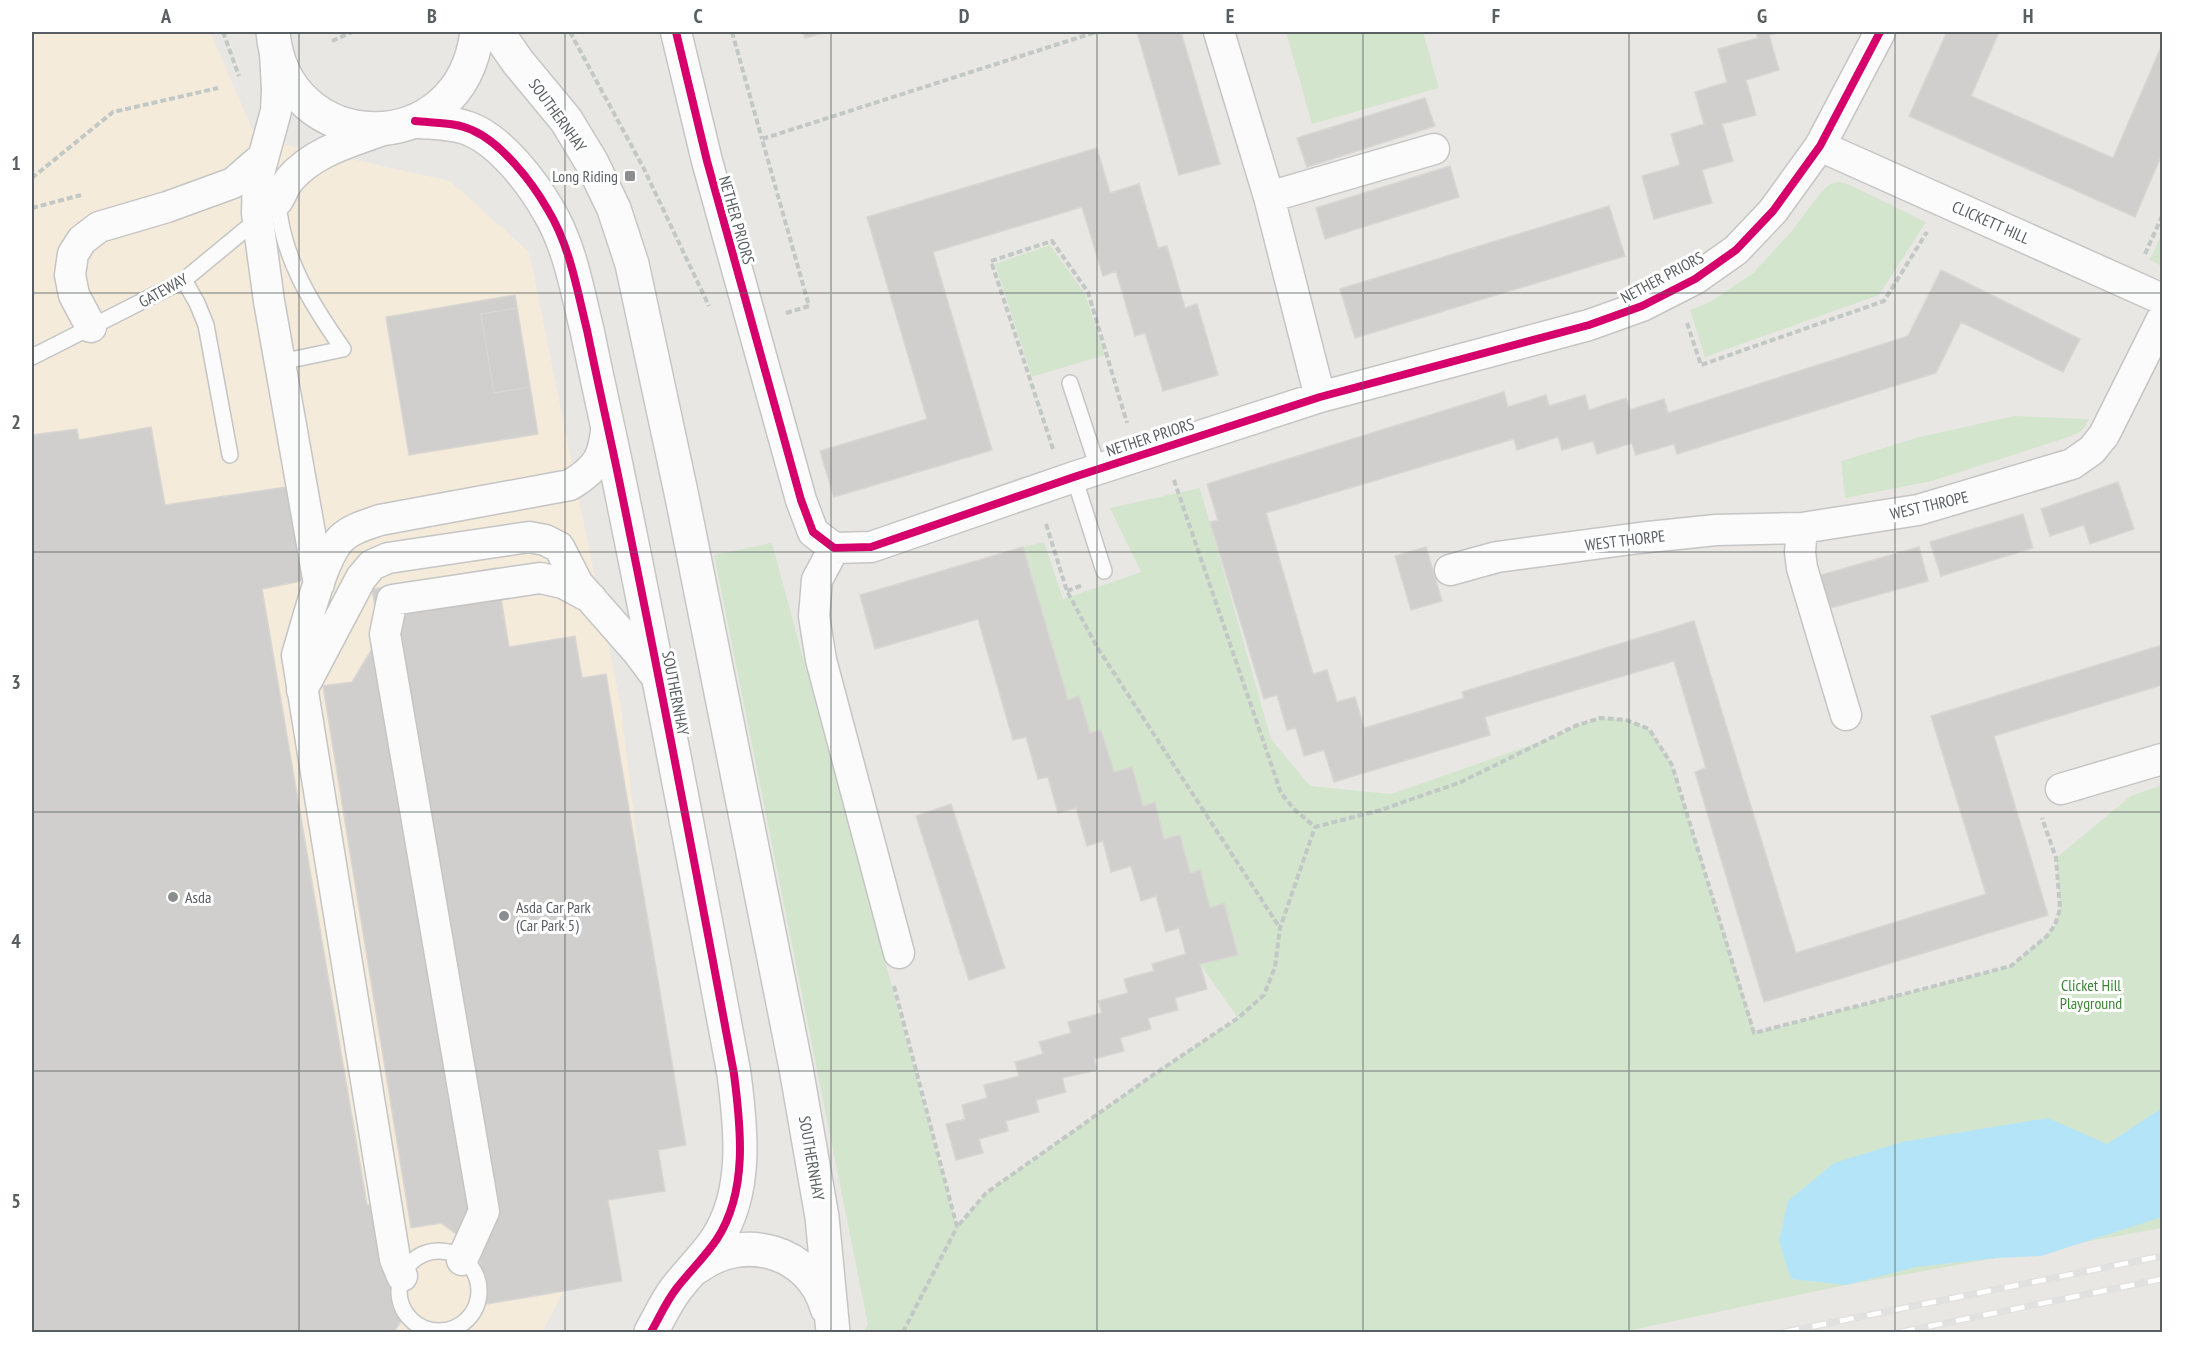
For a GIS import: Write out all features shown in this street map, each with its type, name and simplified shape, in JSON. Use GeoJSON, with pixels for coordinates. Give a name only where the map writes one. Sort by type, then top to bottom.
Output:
{"type":"FeatureCollection","features":[{"type":"Feature","properties":{"kind":"street"},"geometry":{"type":"LineString","coordinates":[[319,584],[269,301],[268,210],[289,181],[306,164],[330,150],[435,110],[453,93],[467,74],[475,51],[477,32]]}},
{"type":"Feature","properties":{"kind":"street","name":"SOUTHERNHAY"},"geometry":{"type":"LineString","coordinates":[[497,32],[518,62],[566,120],[592,163],[614,209],[632,264],[682,497],[798,1079],[822,1217],[833,1329]]}},
{"type":"Feature","properties":{"kind":"street","name":"NETHER PRIORS"},"geometry":{"type":"LineString","coordinates":[[676,32],[707,161],[801,500],[813,532],[834,548],[871,547],[1084,481],[1320,397],[1589,325],[1642,306],[1695,279],[1736,250],[1773,211],[1820,146],[1880,32]]}},
{"type":"Feature","properties":{"kind":"street"},"geometry":{"type":"LineString","coordinates":[[1220,32],[1269,197],[1320,397]]}},
{"type":"Feature","properties":{"kind":"street"},"geometry":{"type":"LineString","coordinates":[[268,210],[256,195],[262,158],[276,111],[277,90],[272,40]]}},
{"type":"Feature","properties":{"kind":"street","name":"SOUTHERNHAY"},"geometry":{"type":"LineString","coordinates":[[272,40],[283,73],[297,93],[315,110],[337,122],[361,129],[400,125],[464,128],[472,130],[491,142],[533,186],[549,212],[564,244],[575,280],[661,683],[730,1052],[739,1112],[738,1182],[730,1215],[717,1240],[676,1289],[658,1326]]}},
{"type":"Feature","properties":{"kind":"street","name":"CLICKETT HILL"},"geometry":{"type":"LineString","coordinates":[[1820,146],[2163,299]]}},
{"type":"Feature","properties":{"kind":"street"},"geometry":{"type":"LineString","coordinates":[[1269,197],[1434,149]]}},
{"type":"Feature","properties":{"kind":"street"},"geometry":{"type":"LineString","coordinates":[[91,327],[74,295],[70,275],[73,254],[82,240],[99,227],[167,207],[233,183],[262,158]]}},
{"type":"Feature","properties":{"kind":"street","name":"WEST THROPE"},"geometry":{"type":"LineString","coordinates":[[1802,528],[1918,510],[2072,464],[2092,450],[2104,435],[2163,319]]}},
{"type":"Feature","properties":{"kind":"street"},"geometry":{"type":"LineString","coordinates":[[402,1276],[395,1259],[297,655],[319,584],[330,555],[339,540],[356,528],[380,520],[570,485],[596,465],[605,446],[607,422]]}},
{"type":"Feature","properties":{"kind":"street"},"geometry":{"type":"LineString","coordinates":[[1802,528],[1800,552],[1802,568],[1846,715]]}},
{"type":"Feature","properties":{"kind":"street","name":"WEST THORPE"},"geometry":{"type":"LineString","coordinates":[[1450,570],[1497,556],[1639,538],[1716,530],[1802,528]]}},
{"type":"Feature","properties":{"kind":"street"},"geometry":{"type":"LineString","coordinates":[[302,690],[361,578],[372,565],[388,558],[529,537],[545,540],[559,548],[578,584],[637,651],[661,683]]}},
{"type":"Feature","properties":{"kind":"street"},"geometry":{"type":"LineString","coordinates":[[834,548],[816,580],[814,616],[821,660],[899,953]]}},
{"type":"Feature","properties":{"kind":"street"},"geometry":{"type":"LineString","coordinates":[[462,1260],[484,1211],[385,634],[389,619],[555,594],[591,598]]}},
{"type":"Feature","properties":{"kind":"street"},"geometry":{"type":"LineString","coordinates":[[2061,789],[2163,759]]}},
{"type":"Feature","properties":{"kind":"street"},"geometry":{"type":"LineString","coordinates":[[693,1270],[712,1256],[737,1250],[764,1250],[789,1259],[809,1273],[824,1295],[833,1329]]}},
{"type":"Feature","properties":{"kind":"lane","name":"GATEWAY"},"geometry":{"type":"LineString","coordinates":[[32,357],[184,280],[268,210]]}},
{"type":"Feature","properties":{"kind":"lane"},"geometry":{"type":"LineString","coordinates":[[268,210],[279,222],[293,263],[320,314],[343,350],[280,362]]}},
{"type":"Feature","properties":{"kind":"lane"},"geometry":{"type":"LineString","coordinates":[[184,280],[197,303],[206,326],[230,455]]}},
{"type":"Feature","properties":{"kind":"lane"},"geometry":{"type":"LineString","coordinates":[[1070,382],[1084,481],[1104,571]]}},
{"type":"Feature","properties":{"kind":"lane"},"geometry":{"type":"LineString","coordinates":[[432,1252],[452,1253],[468,1263],[477,1280],[478,1302],[469,1319],[451,1330],[432,1331],[411,1320],[401,1305],[399,1291],[402,1276],[409,1264],[417,1257],[432,1252]]}},
{"type":"Feature","properties":{"kind":"path"},"geometry":{"type":"LineString","coordinates":[[223,32],[240,79]]}},
{"type":"Feature","properties":{"kind":"path"},"geometry":{"type":"LineString","coordinates":[[332,41],[352,32]]}},
{"type":"Feature","properties":{"kind":"path"},"geometry":{"type":"LineString","coordinates":[[570,32],[643,167],[711,312]]}},
{"type":"Feature","properties":{"kind":"path"},"geometry":{"type":"LineString","coordinates":[[732,32],[809,306],[777,316]]}},
{"type":"Feature","properties":{"kind":"path"},"geometry":{"type":"LineString","coordinates":[[762,139],[1096,32]]}},
{"type":"Feature","properties":{"kind":"path"},"geometry":{"type":"LineString","coordinates":[[32,178],[113,112],[218,88]]}},
{"type":"Feature","properties":{"kind":"path"},"geometry":{"type":"LineString","coordinates":[[32,208],[88,193]]}},
{"type":"Feature","properties":{"kind":"path"},"geometry":{"type":"LineString","coordinates":[[2141,264],[2163,216]]}},
{"type":"Feature","properties":{"kind":"path"},"geometry":{"type":"LineString","coordinates":[[1686,319],[1701,365],[1884,301],[1930,226]]}},
{"type":"Feature","properties":{"kind":"path"},"geometry":{"type":"LineString","coordinates":[[1054,453],[992,261],[1052,241],[1088,292],[1127,424]]}},
{"type":"Feature","properties":{"kind":"path"},"geometry":{"type":"LineString","coordinates":[[1173,477],[1281,793],[1295,810],[1315,827]]}},
{"type":"Feature","properties":{"kind":"path"},"geometry":{"type":"LineString","coordinates":[[1084,481],[1041,506],[1067,591],[1097,647],[1280,928]]}},
{"type":"Feature","properties":{"kind":"path"},"geometry":{"type":"LineString","coordinates":[[1315,827],[1381,810],[1461,782],[1575,726],[1600,718],[1626,720],[1648,729],[1672,765],[1754,1034],[2011,966],[2046,936],[2055,925],[2060,909],[2056,858],[2039,807]]}},
{"type":"Feature","properties":{"kind":"path"},"geometry":{"type":"LineString","coordinates":[[903,1332],[957,1227],[986,1193],[1238,1018],[1264,995],[1275,967],[1280,928],[1315,827]]}},
{"type":"Feature","properties":{"kind":"path"},"geometry":{"type":"LineString","coordinates":[[893,984],[957,1227]]}},
{"type":"Feature","properties":{"kind":"shaded area"},"geometry":{"type":"Polygon","coordinates":[[[32,32],[210,32],[256,138],[450,181],[529,252],[620,702],[668,1095],[542,1332],[32,1332],[32,32]]]}},
{"type":"Feature","properties":{"kind":"green space"},"geometry":{"type":"Polygon","coordinates":[[[1286,32],[1423,32],[1439,88],[1312,124],[1286,32]]]}},
{"type":"Feature","properties":{"kind":"green space"},"geometry":{"type":"Polygon","coordinates":[[[1839,182],[1848,184],[1926,222],[1879,295],[1705,357],[1690,310],[1710,302],[1753,273],[1791,232],[1822,191],[1830,184],[1839,182]]]}},
{"type":"Feature","properties":{"kind":"green space"},"geometry":{"type":"Polygon","coordinates":[[[2162,233],[2162,266],[2150,260],[2162,233]]]}},
{"type":"Feature","properties":{"kind":"green space"},"geometry":{"type":"Polygon","coordinates":[[[1050,245],[1085,294],[1105,355],[1032,377],[995,264],[1050,245]]]}},
{"type":"Feature","properties":{"kind":"green space"},"geometry":{"type":"Polygon","coordinates":[[[2014,416],[2089,419],[2082,430],[2071,436],[1932,481],[1845,498],[1841,461],[1920,437],[2014,416]]]}},
{"type":"Feature","properties":{"kind":"green space","name":"Clicket Hill Playground"},"geometry":{"type":"Polygon","coordinates":[[[1200,488],[1271,739],[1310,786],[1391,794],[1554,737],[1575,726],[1600,718],[1626,720],[1649,729],[1672,765],[1755,1033],[2011,966],[2046,936],[2055,925],[2060,909],[2056,858],[2131,796],[2162,785],[2162,1108],[2148,1118],[2162,1117],[2162,1228],[1846,1285],[1622,1332],[863,1332],[868,1325],[714,555],[772,543],[957,1227],[986,1193],[1238,1018],[1200,964],[1238,954],[1224,904],[1210,908],[1200,870],[1190,873],[1180,835],[1164,839],[1155,803],[1139,806],[1128,768],[1114,772],[1102,730],[1090,733],[1079,697],[1068,700],[1023,547],[1044,542],[1063,599],[1141,572],[1110,508],[1200,488]]]}},
{"type":"Feature","properties":{"kind":"water"},"geometry":{"type":"Polygon","coordinates":[[[2162,1108],[2162,1217],[2041,1256],[1997,1258],[1916,1267],[1846,1285],[1791,1279],[1779,1241],[1788,1201],[1834,1163],[1902,1142],[2048,1118],[2107,1144],[2162,1108]]]}},
{"type":"Feature","properties":{"kind":"building"},"geometry":{"type":"Polygon","coordinates":[[[803,32],[826,32],[805,38],[803,32]]]}},
{"type":"Feature","properties":{"kind":"building"},"geometry":{"type":"Polygon","coordinates":[[[1137,32],[1181,32],[1220,164],[1179,175],[1137,32]]]}},
{"type":"Feature","properties":{"kind":"building"},"geometry":{"type":"Polygon","coordinates":[[[1756,32],[1782,32],[1769,35],[1779,70],[1746,80],[1756,115],[1722,124],[1733,161],[1702,170],[1712,203],[1654,219],[1642,176],[1680,165],[1671,134],[1704,124],[1695,92],[1727,82],[1718,49],[1758,38],[1756,32]]]}},
{"type":"Feature","properties":{"kind":"building"},"geometry":{"type":"Polygon","coordinates":[[[1947,32],[1999,32],[1971,96],[2113,158],[2162,45],[2162,154],[2135,217],[1909,116],[1947,32]]]}},
{"type":"Feature","properties":{"kind":"building"},"geometry":{"type":"Polygon","coordinates":[[[1425,98],[1435,126],[1307,167],[1297,138],[1425,98]]]}},
{"type":"Feature","properties":{"kind":"building"},"geometry":{"type":"Polygon","coordinates":[[[1097,148],[1110,193],[1139,184],[1158,248],[1167,246],[1185,308],[1197,304],[1218,375],[1163,391],[1145,333],[1135,336],[1116,271],[1103,276],[1082,207],[933,252],[992,450],[834,497],[820,451],[927,419],[867,217],[1097,148]]]}},
{"type":"Feature","properties":{"kind":"building"},"geometry":{"type":"Polygon","coordinates":[[[1450,166],[1459,197],[1325,239],[1316,208],[1450,166]]]}},
{"type":"Feature","properties":{"kind":"building"},"geometry":{"type":"Polygon","coordinates":[[[1609,206],[1625,256],[1355,338],[1340,289],[1609,206]]]}},
{"type":"Feature","properties":{"kind":"building"},"geometry":{"type":"Polygon","coordinates":[[[1941,270],[2080,339],[2063,372],[1961,322],[1936,373],[1677,454],[1674,444],[1636,455],[1632,443],[1597,454],[1593,441],[1562,450],[1558,437],[1517,450],[1514,439],[1266,513],[1313,674],[1327,670],[1337,702],[1355,697],[1364,728],[1464,698],[1462,692],[1694,621],[1796,953],[1986,894],[1931,716],[2162,645],[2162,685],[1994,736],[2048,915],[1764,1002],[1695,772],[1706,768],[1674,661],[1485,717],[1490,735],[1334,782],[1324,750],[1304,756],[1296,728],[1287,730],[1277,695],[1264,699],[1210,522],[1218,520],[1207,484],[1504,392],[1508,407],[1546,395],[1549,406],[1585,395],[1589,410],[1626,398],[1630,410],[1664,399],[1668,413],[1908,336],[1941,270]]]}},
{"type":"Feature","properties":{"kind":"building"},"geometry":{"type":"Polygon","coordinates":[[[515,295],[538,434],[409,455],[386,317],[515,295]]]}},
{"type":"Feature","properties":{"kind":"building"},"geometry":{"type":"Polygon","coordinates":[[[517,308],[530,387],[494,393],[481,314],[517,308]]]}},
{"type":"Feature","properties":{"kind":"building","name":"Asda"},"geometry":{"type":"Polygon","coordinates":[[[151,427],[165,505],[293,486],[311,579],[262,589],[367,1205],[373,1206],[384,1216],[402,1320],[394,1332],[32,1332],[32,435],[77,429],[79,440],[151,427]]]}},
{"type":"Feature","properties":{"kind":"building"},"geometry":{"type":"Polygon","coordinates":[[[2118,482],[2134,529],[2090,544],[2084,525],[2050,536],[2041,509],[2118,482]]]}},
{"type":"Feature","properties":{"kind":"building"},"geometry":{"type":"Polygon","coordinates":[[[2023,514],[2033,548],[1941,576],[1930,542],[2023,514]]]}},
{"type":"Feature","properties":{"kind":"building"},"geometry":{"type":"Polygon","coordinates":[[[1023,547],[1068,700],[1079,696],[1090,733],[1101,730],[1114,772],[1132,767],[1143,806],[1155,802],[1164,839],[1180,835],[1190,873],[1200,870],[1210,908],[1224,903],[1238,955],[1200,964],[1207,989],[1175,998],[1178,1010],[1148,1018],[1151,1029],[1120,1038],[1124,1051],[1094,1059],[1097,1070],[1062,1078],[1066,1092],[1036,1100],[1039,1112],[1006,1121],[1008,1131],[979,1139],[983,1153],[956,1160],[946,1124],[965,1119],[962,1105],[987,1098],[984,1085],[1019,1076],[1015,1062],[1043,1054],[1039,1042],[1071,1033],[1068,1022],[1102,1013],[1098,1001],[1128,993],[1124,979],[1154,971],[1152,964],[1186,954],[1179,928],[1166,932],[1156,896],[1141,901],[1131,866],[1111,872],[1103,841],[1087,846],[1076,808],[1058,813],[1048,777],[1038,779],[1026,737],[1013,740],[978,619],[875,649],[860,595],[1023,547]]]}},
{"type":"Feature","properties":{"kind":"building"},"geometry":{"type":"Polygon","coordinates":[[[1426,547],[1442,601],[1411,610],[1395,556],[1426,547]]]}},
{"type":"Feature","properties":{"kind":"building"},"geometry":{"type":"Polygon","coordinates":[[[1919,547],[1928,581],[1823,610],[1814,577],[1919,547]]]}},
{"type":"Feature","properties":{"kind":"building","name":"Asda Car Park (Car Park 5)"},"geometry":{"type":"Polygon","coordinates":[[[496,568],[509,647],[575,636],[582,678],[606,674],[686,1145],[658,1150],[665,1191],[608,1200],[622,1281],[487,1304],[478,1250],[441,1223],[411,1228],[323,686],[352,682],[380,636],[372,589],[496,568]]]}},
{"type":"Feature","properties":{"kind":"building"},"geometry":{"type":"Polygon","coordinates":[[[951,804],[1005,968],[969,980],[916,816],[951,804]]]}},
{"type":"Feature","properties":{"kind":"railway"},"geometry":{"type":"LineString","coordinates":[[1785,1332],[2162,1256]]}},
{"type":"Feature","properties":{"kind":"railway"},"geometry":{"type":"LineString","coordinates":[[1901,1332],[2162,1279]]}},
{"type":"Feature","properties":{"kind":"cycle path"},"geometry":{"type":"LineString","coordinates":[[676,32],[707,161],[801,500],[813,532],[834,548],[871,547],[1074,477],[1320,397],[1589,325],[1642,306],[1695,279],[1736,250],[1773,211],[1820,146],[1880,32]]}},
{"type":"Feature","properties":{"kind":"cycle path"},"geometry":{"type":"LineString","coordinates":[[415,121],[465,127],[494,144],[515,164],[534,188],[562,238],[587,330],[663,700],[734,1074],[739,1116],[740,1159],[734,1201],[727,1220],[712,1246],[672,1294],[651,1332]]}},
{"type":"Feature","properties":{"kind":"place","name":"Long Riding"},"geometry":{"type":"Point","coordinates":[630,176]}},
{"type":"Feature","properties":{"kind":"place","name":"Asda"},"geometry":{"type":"Point","coordinates":[173,897]}},
{"type":"Feature","properties":{"kind":"place","name":"Asda Car Park (Car Park 5)"},"geometry":{"type":"Point","coordinates":[504,916]}}]}
